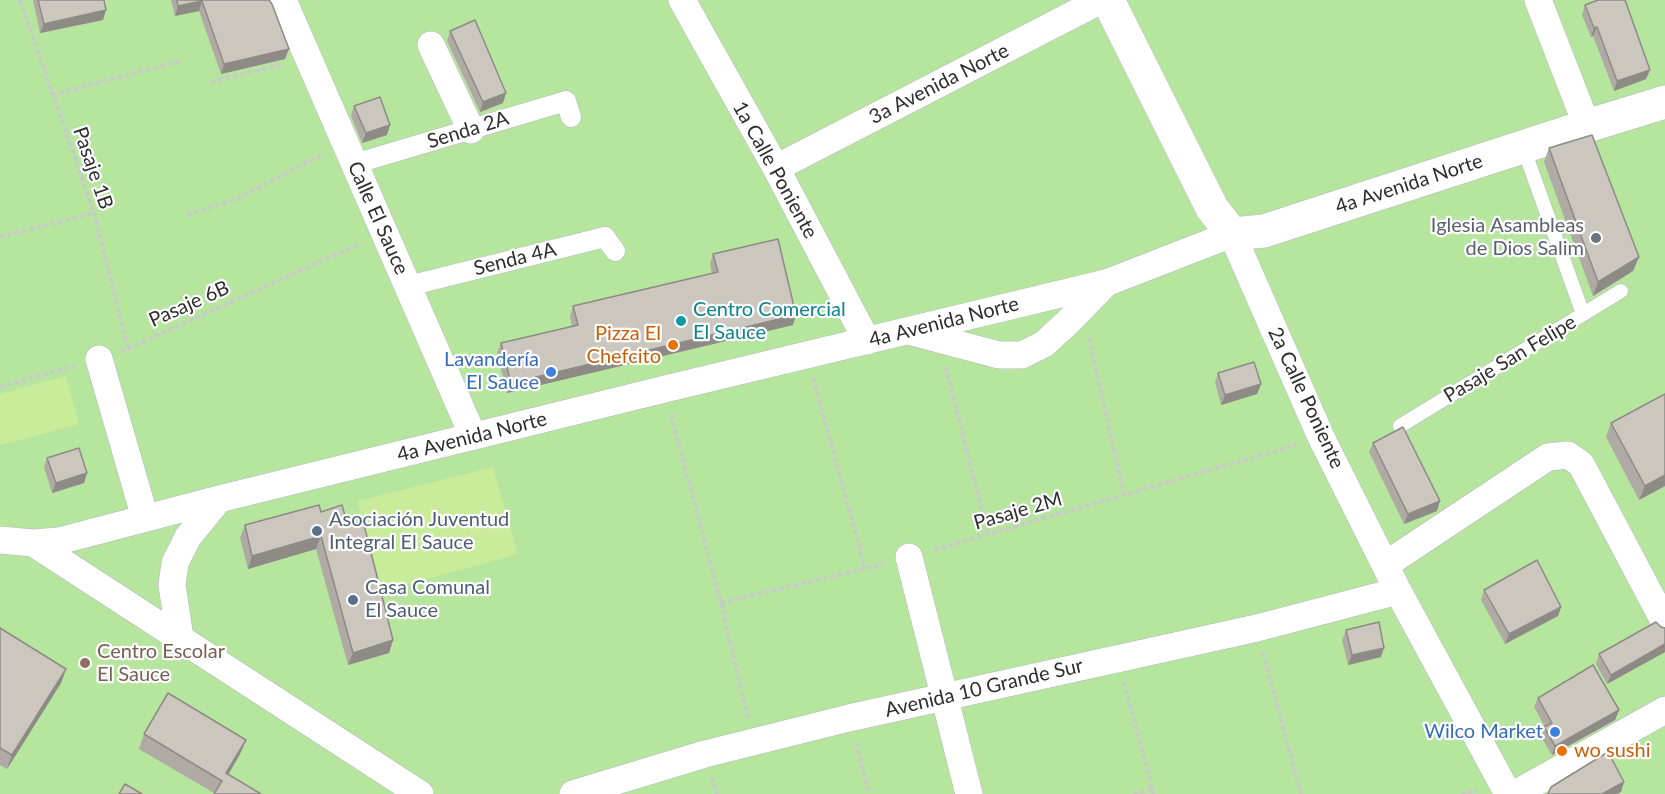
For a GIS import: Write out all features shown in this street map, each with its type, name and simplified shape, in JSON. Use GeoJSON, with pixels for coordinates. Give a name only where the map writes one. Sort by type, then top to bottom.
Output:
{"type":"FeatureCollection","features":[{"type":"Feature","properties":{"kind":"main road","name":"2a Calle Poniente"},"geometry":{"type":"LineString","coordinates":[[1108,0],[1212,208],[1232,234]]}},
{"type":"Feature","properties":{"kind":"main road","name":"4a Avenida Norte"},"geometry":{"type":"LineString","coordinates":[[1232,234],[1264,231],[1665,102]]}},
{"type":"Feature","properties":{"kind":"street","name":"Calle El Sauce"},"geometry":{"type":"LineString","coordinates":[[283,0],[473,436]]}},
{"type":"Feature","properties":{"kind":"street","name":"1a Calle Poniente"},"geometry":{"type":"LineString","coordinates":[[682,0],[776,168],[867,341]]}},
{"type":"Feature","properties":{"kind":"street","name":"3a Avenida Norte"},"geometry":{"type":"LineString","coordinates":[[776,168],[1101,0]]}},
{"type":"Feature","properties":{"kind":"street"},"geometry":{"type":"LineString","coordinates":[[1538,0],[1587,126]]}},
{"type":"Feature","properties":{"kind":"street"},"geometry":{"type":"LineString","coordinates":[[431,45],[471,130]]}},
{"type":"Feature","properties":{"kind":"street","name":"Senda 2A"},"geometry":{"type":"LineString","coordinates":[[350,153],[471,130],[566,101],[571,117]]}},
{"type":"Feature","properties":{"kind":"street","name":"4a Avenida Norte"},"geometry":{"type":"LineString","coordinates":[[0,540],[33,543],[58,541],[219,498],[1106,283],[1232,234]]}},
{"type":"Feature","properties":{"kind":"street","name":"2a Calle Poniente"},"geometry":{"type":"LineString","coordinates":[[1232,234],[1322,437],[1385,565],[1508,794]]}},
{"type":"Feature","properties":{"kind":"street","name":"Senda 4A"},"geometry":{"type":"LineString","coordinates":[[408,286],[605,237],[615,250]]}},
{"type":"Feature","properties":{"kind":"street"},"geometry":{"type":"LineString","coordinates":[[908,331],[999,355],[1022,355],[1044,344],[1106,283]]}},
{"type":"Feature","properties":{"kind":"street"},"geometry":{"type":"LineString","coordinates":[[99,359],[145,518]]}},
{"type":"Feature","properties":{"kind":"street"},"geometry":{"type":"LineString","coordinates":[[1385,565],[1548,457],[1568,455],[1581,464],[1665,623]]}},
{"type":"Feature","properties":{"kind":"street"},"geometry":{"type":"LineString","coordinates":[[180,638],[172,585],[175,563],[189,537],[219,498]]}},
{"type":"Feature","properties":{"kind":"street"},"geometry":{"type":"LineString","coordinates":[[33,543],[420,794]]}},
{"type":"Feature","properties":{"kind":"street"},"geometry":{"type":"LineString","coordinates":[[909,557],[969,794]]}},
{"type":"Feature","properties":{"kind":"street","name":"Avenida 10 Grande Sur"},"geometry":{"type":"LineString","coordinates":[[573,794],[705,754],[849,718],[1257,628],[1398,591]]}},
{"type":"Feature","properties":{"kind":"street"},"geometry":{"type":"LineString","coordinates":[[1515,794],[1665,710]]}},
{"type":"Feature","properties":{"kind":"lane"},"geometry":{"type":"LineString","coordinates":[[1523,146],[1583,314]]}},
{"type":"Feature","properties":{"kind":"lane","name":"Pasaje San Felipe"},"geometry":{"type":"LineString","coordinates":[[1400,426],[1621,291]]}},
{"type":"Feature","properties":{"kind":"path","name":"Pasaje 1B"},"geometry":{"type":"LineString","coordinates":[[20,0],[94,213],[128,348]]}},
{"type":"Feature","properties":{"kind":"path"},"geometry":{"type":"LineString","coordinates":[[211,82],[308,58]]}},
{"type":"Feature","properties":{"kind":"path"},"geometry":{"type":"LineString","coordinates":[[52,95],[179,61]]}},
{"type":"Feature","properties":{"kind":"path"},"geometry":{"type":"LineString","coordinates":[[187,214],[237,199],[350,153]]}},
{"type":"Feature","properties":{"kind":"path"},"geometry":{"type":"LineString","coordinates":[[0,237],[94,213]]}},
{"type":"Feature","properties":{"kind":"path","name":"Pasaje 6B"},"geometry":{"type":"LineString","coordinates":[[0,387],[113,356],[384,233]]}},
{"type":"Feature","properties":{"kind":"path"},"geometry":{"type":"LineString","coordinates":[[1082,308],[1124,495]]}},
{"type":"Feature","properties":{"kind":"path"},"geometry":{"type":"LineString","coordinates":[[940,339],[988,536]]}},
{"type":"Feature","properties":{"kind":"path"},"geometry":{"type":"LineString","coordinates":[[807,355],[865,568]]}},
{"type":"Feature","properties":{"kind":"path"},"geometry":{"type":"LineString","coordinates":[[664,389],[721,603],[754,743]]}},
{"type":"Feature","properties":{"kind":"path","name":"Pasaje 2M"},"geometry":{"type":"LineString","coordinates":[[721,603],[988,536],[1322,437]]}},
{"type":"Feature","properties":{"kind":"path"},"geometry":{"type":"LineString","coordinates":[[1257,628],[1301,794]]}},
{"type":"Feature","properties":{"kind":"path"},"geometry":{"type":"LineString","coordinates":[[1118,658],[1153,791],[1133,794]]}},
{"type":"Feature","properties":{"kind":"path"},"geometry":{"type":"LineString","coordinates":[[849,718],[869,794]]}},
{"type":"Feature","properties":{"kind":"green space"},"geometry":{"type":"Polygon","coordinates":[[[0,0],[1665,0],[1665,794],[0,794],[0,0]]]}},
{"type":"Feature","properties":{"kind":"green space"},"geometry":{"type":"Polygon","coordinates":[[[66,376],[79,424],[0,445],[0,394],[66,376]]]}},
{"type":"Feature","properties":{"kind":"green space"},"geometry":{"type":"Polygon","coordinates":[[[493,467],[518,554],[383,591],[357,501],[493,467]]]}},
{"type":"Feature","properties":{"kind":"building"},"geometry":{"type":"Polygon","coordinates":[[[38,0],[104,0],[106,10],[44,24],[38,0]]]}},
{"type":"Feature","properties":{"kind":"building"},"geometry":{"type":"Polygon","coordinates":[[[177,0],[269,0],[289,49],[224,64],[202,1],[178,6],[177,0]]]}},
{"type":"Feature","properties":{"kind":"building"},"geometry":{"type":"Polygon","coordinates":[[[1598,0],[1625,0],[1650,70],[1617,81],[1597,27],[1594,28],[1585,5],[1598,0]]]}},
{"type":"Feature","properties":{"kind":"building"},"geometry":{"type":"Polygon","coordinates":[[[475,20],[506,93],[483,102],[450,31],[475,20]]]}},
{"type":"Feature","properties":{"kind":"building"},"geometry":{"type":"Polygon","coordinates":[[[380,97],[390,125],[366,133],[354,106],[380,97]]]}},
{"type":"Feature","properties":{"kind":"building","name":"Iglesia Asambleas de Dios Salim"},"geometry":{"type":"Polygon","coordinates":[[[1592,135],[1639,257],[1598,282],[1549,148],[1592,135]]]}},
{"type":"Feature","properties":{"kind":"building","name":"Centro Comercial El Sauce"},"geometry":{"type":"Polygon","coordinates":[[[778,239],[796,315],[511,383],[501,343],[578,325],[573,306],[718,272],[713,254],[778,239]]]}},
{"type":"Feature","properties":{"kind":"building"},"geometry":{"type":"Polygon","coordinates":[[[1254,362],[1261,384],[1225,395],[1218,373],[1254,362]]]}},
{"type":"Feature","properties":{"kind":"building"},"geometry":{"type":"Polygon","coordinates":[[[1665,394],[1665,475],[1645,486],[1611,423],[1665,394]]]}},
{"type":"Feature","properties":{"kind":"building"},"geometry":{"type":"Polygon","coordinates":[[[1403,427],[1440,501],[1408,514],[1373,443],[1403,427]]]}},
{"type":"Feature","properties":{"kind":"building"},"geometry":{"type":"Polygon","coordinates":[[[79,448],[87,473],[56,483],[47,458],[79,448]]]}},
{"type":"Feature","properties":{"kind":"building"},"geometry":{"type":"Polygon","coordinates":[[[319,505],[321,512],[342,505],[348,526],[363,521],[393,640],[353,653],[321,536],[252,556],[245,525],[319,505]]]}},
{"type":"Feature","properties":{"kind":"building"},"geometry":{"type":"Polygon","coordinates":[[[1537,560],[1561,607],[1509,634],[1484,590],[1537,560]]]}},
{"type":"Feature","properties":{"kind":"building"},"geometry":{"type":"Polygon","coordinates":[[[1379,622],[1384,648],[1352,655],[1346,630],[1379,622]]]}},
{"type":"Feature","properties":{"kind":"building"},"geometry":{"type":"Polygon","coordinates":[[[1656,622],[1665,628],[1665,644],[1611,675],[1599,654],[1656,622]]]}},
{"type":"Feature","properties":{"kind":"building"},"geometry":{"type":"Polygon","coordinates":[[[0,628],[66,669],[12,755],[0,748],[0,628]]]}},
{"type":"Feature","properties":{"kind":"building"},"geometry":{"type":"Polygon","coordinates":[[[1593,665],[1619,710],[1555,746],[1544,727],[1552,723],[1538,698],[1593,665]]]}},
{"type":"Feature","properties":{"kind":"building"},"geometry":{"type":"Polygon","coordinates":[[[168,693],[246,740],[226,773],[261,794],[214,794],[222,781],[144,734],[168,693]]]}},
{"type":"Feature","properties":{"kind":"building"},"geometry":{"type":"Polygon","coordinates":[[[1608,752],[1624,782],[1602,794],[1548,794],[1551,787],[1608,752]]]}},
{"type":"Feature","properties":{"kind":"building"},"geometry":{"type":"Polygon","coordinates":[[[125,784],[142,794],[119,794],[125,784]]]}},
{"type":"Feature","properties":{"kind":"place","name":"Iglesia Asambleas de Dios Salim"},"geometry":{"type":"Point","coordinates":[1596,238]}},
{"type":"Feature","properties":{"kind":"place","name":"Centro Comercial El Sauce"},"geometry":{"type":"Point","coordinates":[681,321]}},
{"type":"Feature","properties":{"kind":"place","name":"Pizza El Chefcito"},"geometry":{"type":"Point","coordinates":[673,345]}},
{"type":"Feature","properties":{"kind":"place","name":"Lavandería El Sauce"},"geometry":{"type":"Point","coordinates":[551,372]}},
{"type":"Feature","properties":{"kind":"place","name":"Asociación Juventud Integral El Sauce"},"geometry":{"type":"Point","coordinates":[317,531]}},
{"type":"Feature","properties":{"kind":"place","name":"Casa Comunal El Sauce"},"geometry":{"type":"Point","coordinates":[353,600]}},
{"type":"Feature","properties":{"kind":"place","name":"Centro Escolar El Sauce"},"geometry":{"type":"Point","coordinates":[85,663]}},
{"type":"Feature","properties":{"kind":"place","name":"Wilco Market"},"geometry":{"type":"Point","coordinates":[1555,732]}},
{"type":"Feature","properties":{"kind":"place","name":"wo sushi"},"geometry":{"type":"Point","coordinates":[1562,751]}}]}
